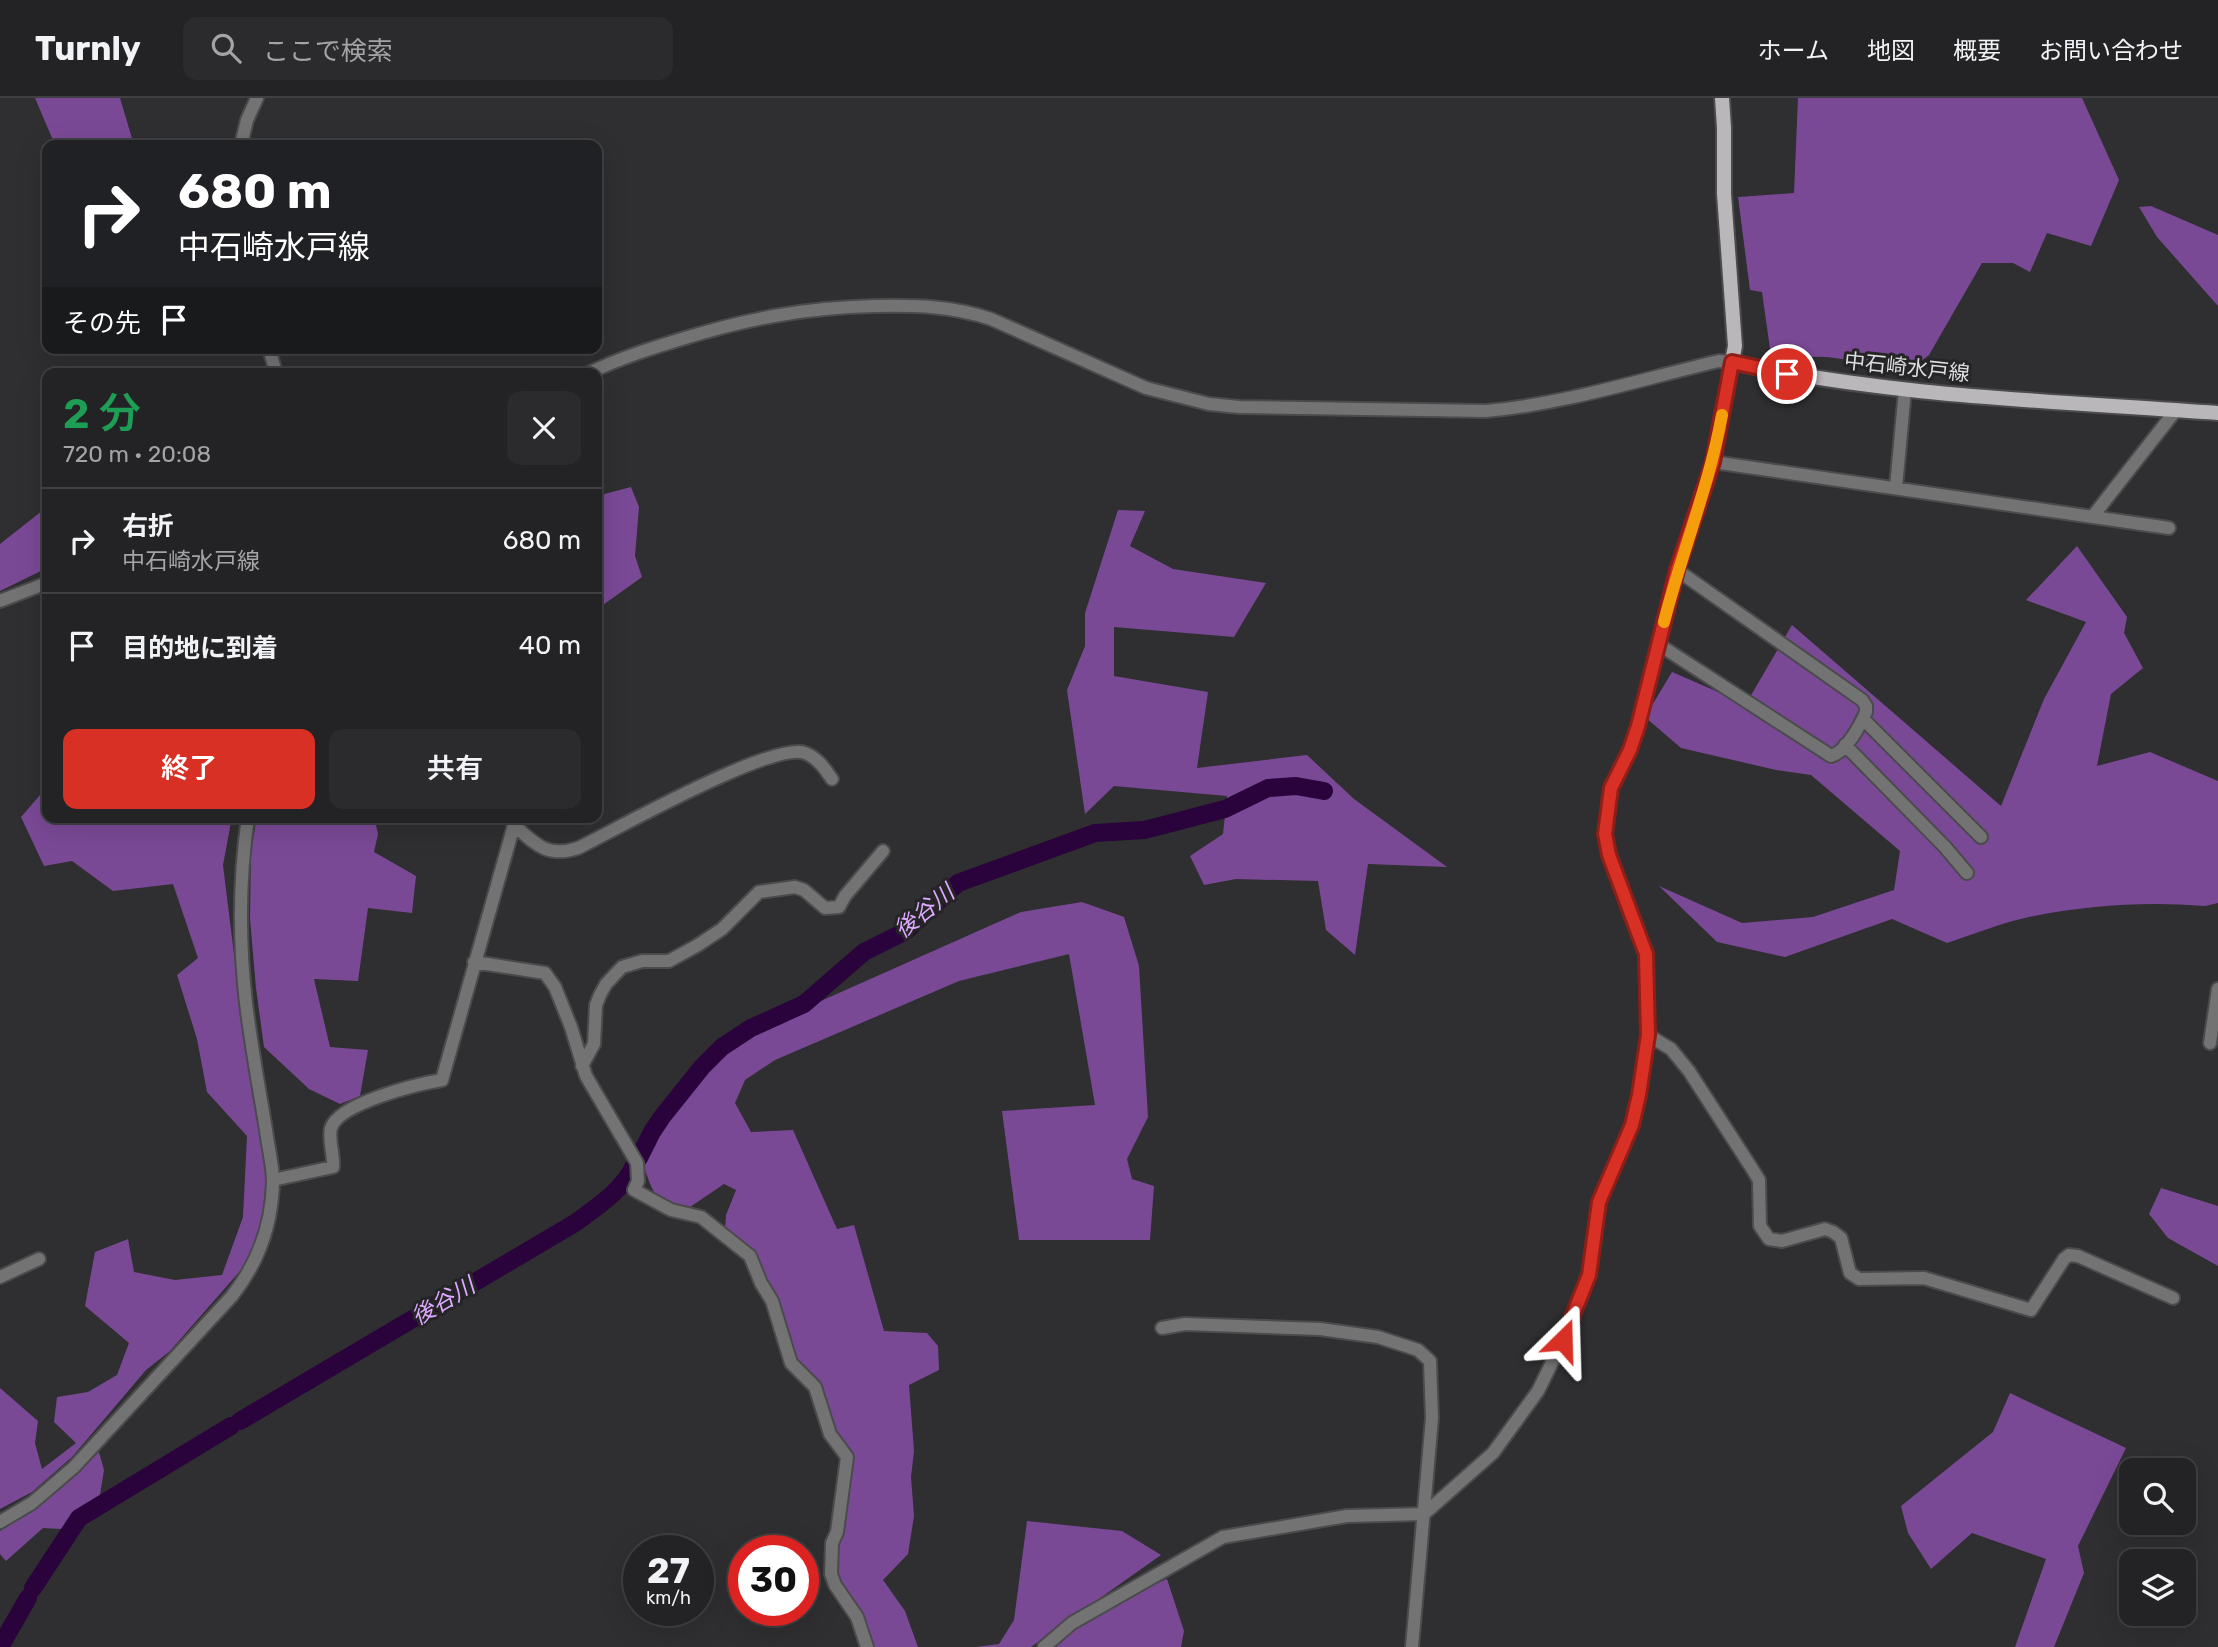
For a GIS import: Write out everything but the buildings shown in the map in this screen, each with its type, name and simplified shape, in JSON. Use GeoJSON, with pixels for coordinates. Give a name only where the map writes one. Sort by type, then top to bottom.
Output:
{"type":"FeatureCollection","features":[{"type":"Feature","properties":{"kind":"main road"},"geometry":{"type":"LineString","coordinates":[[1722,98],[1724,194],[1735,346],[1732,362]]}},
{"type":"Feature","properties":{"kind":"main road","name":"中石崎水戸線"},"geometry":{"type":"LineString","coordinates":[[1732,362],[1802,377],[1905,390],[2218,413]]}},
{"type":"Feature","properties":{"kind":"street"},"geometry":{"type":"LineString","coordinates":[[243,140],[257,98]]}},
{"type":"Feature","properties":{"kind":"street"},"geometry":{"type":"LineString","coordinates":[[601,368],[647,349],[760,317],[834,307],[912,305],[966,311],[1146,388],[1177,398],[1239,407],[1497,410],[1562,401],[1719,361],[1732,362],[1713,462],[1677,570],[1638,726],[1630,750],[1611,788],[1605,834],[1609,855],[1646,954],[1648,1035],[1639,1095],[1632,1125],[1599,1202],[1589,1275],[1563,1340],[1538,1391],[1493,1453],[1424,1514],[1347,1516],[1223,1536],[1072,1623],[1044,1647]]}},
{"type":"Feature","properties":{"kind":"street"},"geometry":{"type":"LineString","coordinates":[[1896,487],[1905,390]]}},
{"type":"Feature","properties":{"kind":"street"},"geometry":{"type":"LineString","coordinates":[[2093,516],[2176,410]]}},
{"type":"Feature","properties":{"kind":"street"},"geometry":{"type":"LineString","coordinates":[[1713,462],[2169,528]]}},
{"type":"Feature","properties":{"kind":"street"},"geometry":{"type":"LineString","coordinates":[[1658,644],[1831,756],[1836,755],[1845,745],[1863,719],[1866,706],[1862,700],[1677,570]]}},
{"type":"Feature","properties":{"kind":"street"},"geometry":{"type":"LineString","coordinates":[[0,601],[42,585]]}},
{"type":"Feature","properties":{"kind":"street"},"geometry":{"type":"LineString","coordinates":[[1863,719],[1981,837]]}},
{"type":"Feature","properties":{"kind":"street"},"geometry":{"type":"LineString","coordinates":[[1845,745],[1967,873]]}},
{"type":"Feature","properties":{"kind":"street"},"geometry":{"type":"LineString","coordinates":[[517,823],[539,846],[553,853],[563,853],[680,796],[777,755],[804,752],[821,763],[832,779]]}},
{"type":"Feature","properties":{"kind":"street"},"geometry":{"type":"LineString","coordinates":[[0,1522],[32,1503],[74,1467],[232,1296],[253,1265],[262,1242],[269,1218],[273,1180],[246,1003],[240,927],[247,823]]}},
{"type":"Feature","properties":{"kind":"street"},"geometry":{"type":"LineString","coordinates":[[273,1180],[333,1167],[331,1128],[336,1119],[346,1113],[397,1090],[442,1080],[514,823]]}},
{"type":"Feature","properties":{"kind":"street"},"geometry":{"type":"LineString","coordinates":[[582,1066],[594,1044],[595,1017],[600,995],[622,967],[642,961],[669,961],[722,929],[759,892],[795,887],[804,890],[825,908],[839,908],[845,896],[883,851]]}},
{"type":"Feature","properties":{"kind":"street"},"geometry":{"type":"LineString","coordinates":[[474,962],[545,972],[555,987],[572,1027],[582,1066],[637,1163],[638,1181],[634,1190],[671,1210],[701,1217],[750,1256],[772,1301],[791,1363],[815,1387],[830,1434],[847,1457],[837,1532],[832,1544],[831,1574],[835,1585],[857,1617],[867,1647]]}},
{"type":"Feature","properties":{"kind":"street"},"geometry":{"type":"LineString","coordinates":[[2210,1043],[2218,989]]}},
{"type":"Feature","properties":{"kind":"street"},"geometry":{"type":"LineString","coordinates":[[1648,1035],[1671,1049],[1689,1071],[1759,1180],[1760,1226],[1769,1239],[1782,1241],[1825,1229],[1841,1238],[1850,1273],[1859,1279],[1924,1278],[2031,1310],[2069,1255],[2078,1256],[2174,1298]]}},
{"type":"Feature","properties":{"kind":"street"},"geometry":{"type":"LineString","coordinates":[[0,1277],[39,1259]]}},
{"type":"Feature","properties":{"kind":"street"},"geometry":{"type":"LineString","coordinates":[[1162,1328],[1185,1324],[1320,1329],[1378,1337],[1433,1357],[1432,1418],[1412,1647]]}},
{"type":"Feature","properties":{"kind":"shaded area"},"geometry":{"type":"Polygon","coordinates":[[[35,98],[120,98],[133,140],[53,140],[35,98]]]}},
{"type":"Feature","properties":{"kind":"shaded area"},"geometry":{"type":"Polygon","coordinates":[[[1798,98],[2082,98],[2119,180],[2091,246],[2047,233],[2030,272],[2013,263],[1982,263],[1929,355],[1916,365],[1901,367],[1827,357],[1771,356],[1762,292],[1750,290],[1738,197],[1794,193],[1798,98]]]}},
{"type":"Feature","properties":{"kind":"shaded area"},"geometry":{"type":"Polygon","coordinates":[[[2151,206],[2218,235],[2218,306],[2157,237],[2139,207],[2151,206]]]}},
{"type":"Feature","properties":{"kind":"shaded area"},"geometry":{"type":"Polygon","coordinates":[[[631,487],[639,507],[635,556],[642,577],[602,605],[602,495],[631,487]]]}},
{"type":"Feature","properties":{"kind":"shaded area"},"geometry":{"type":"Polygon","coordinates":[[[1118,510],[1145,511],[1130,546],[1173,569],[1266,583],[1234,637],[1114,627],[1114,676],[1208,692],[1197,768],[1307,755],[1354,799],[1447,867],[1368,864],[1355,955],[1326,930],[1318,881],[1236,879],[1204,885],[1190,856],[1223,834],[1227,796],[1114,786],[1085,814],[1067,690],[1085,646],[1085,613],[1118,510]]]}},
{"type":"Feature","properties":{"kind":"shaded area"},"geometry":{"type":"Polygon","coordinates":[[[42,511],[42,570],[0,591],[0,544],[42,511]]]}},
{"type":"Feature","properties":{"kind":"shaded area"},"geometry":{"type":"Polygon","coordinates":[[[2077,546],[2127,617],[2124,633],[2143,668],[2111,694],[2097,766],[2150,752],[2218,781],[2218,903],[2205,906],[2117,905],[2051,913],[1998,925],[1947,943],[1892,919],[1785,957],[1717,942],[1659,886],[1742,923],[1813,917],[1894,890],[1900,851],[1811,775],[1776,770],[1681,748],[1645,717],[1672,672],[1746,704],[1792,625],[2001,806],[2044,699],[2086,622],[2026,600],[2077,546]]]}},
{"type":"Feature","properties":{"kind":"shaded area"},"geometry":{"type":"Polygon","coordinates":[[[42,793],[42,823],[231,823],[223,865],[266,1177],[262,1223],[247,1263],[170,1351],[146,1370],[72,1457],[32,1492],[0,1509],[0,1388],[38,1421],[35,1443],[42,1469],[76,1443],[54,1422],[57,1397],[88,1392],[117,1375],[129,1343],[85,1306],[95,1252],[128,1239],[134,1272],[175,1280],[222,1275],[243,1217],[247,1136],[207,1092],[197,1039],[177,975],[198,958],[173,884],[113,891],[72,861],[44,866],[21,817],[42,793]]]}},
{"type":"Feature","properties":{"kind":"shaded area"},"geometry":{"type":"Polygon","coordinates":[[[256,823],[375,823],[378,834],[374,852],[416,876],[412,913],[368,908],[358,981],[314,979],[330,1047],[368,1050],[360,1096],[340,1104],[309,1089],[264,1047],[250,919],[251,851],[256,823]]]}},
{"type":"Feature","properties":{"kind":"shaded area"},"geometry":{"type":"Polygon","coordinates":[[[1082,902],[1124,917],[1139,966],[1148,1117],[1127,1159],[1132,1179],[1154,1186],[1150,1240],[1019,1240],[1002,1111],[1095,1105],[1069,954],[959,981],[775,1060],[745,1080],[735,1103],[751,1132],[793,1130],[837,1229],[854,1225],[884,1331],[927,1333],[938,1346],[939,1370],[909,1385],[914,1451],[911,1477],[914,1516],[908,1554],[883,1580],[905,1611],[918,1647],[870,1647],[836,1569],[853,1458],[834,1431],[797,1361],[778,1298],[725,1229],[726,1215],[736,1190],[724,1184],[687,1209],[666,1202],[655,1194],[641,1161],[654,1133],[692,1089],[712,1060],[740,1037],[1021,912],[1082,902]]]}},
{"type":"Feature","properties":{"kind":"shaded area"},"geometry":{"type":"Polygon","coordinates":[[[2161,1188],[2218,1206],[2218,1266],[2168,1238],[2149,1214],[2161,1188]]]}},
{"type":"Feature","properties":{"kind":"shaded area"},"geometry":{"type":"Polygon","coordinates":[[[2010,1393],[2126,1448],[2078,1546],[2084,1573],[2054,1647],[2015,1647],[2046,1559],[1972,1533],[1931,1569],[1908,1533],[1901,1506],[1993,1432],[2010,1393]]]}},
{"type":"Feature","properties":{"kind":"shaded area"},"geometry":{"type":"Polygon","coordinates":[[[99,1452],[104,1470],[99,1501],[61,1529],[43,1528],[6,1561],[0,1554],[0,1531],[52,1494],[99,1452]]]}},
{"type":"Feature","properties":{"kind":"shaded area"},"geometry":{"type":"Polygon","coordinates":[[[1027,1521],[1122,1531],[1161,1555],[1031,1647],[976,1647],[999,1644],[1014,1620],[1027,1521]]]}},
{"type":"Feature","properties":{"kind":"shaded area"},"geometry":{"type":"Polygon","coordinates":[[[1167,1579],[1184,1631],[1181,1647],[1052,1647],[1107,1609],[1167,1579]]]}},
{"type":"Feature","properties":{"kind":"waterway","name":"後谷川"},"geometry":{"type":"LineString","coordinates":[[639,1158],[662,1117],[702,1067],[722,1047],[751,1028],[804,1004],[864,952],[906,931],[958,883],[1095,833],[1144,830],[1160,826],[1225,809],[1268,788],[1296,786],[1324,791]]}},
{"type":"Feature","properties":{"kind":"waterway","name":"後谷川"},"geometry":{"type":"LineString","coordinates":[[240,1421],[575,1223],[616,1191],[634,1166]]}},
{"type":"Feature","properties":{"kind":"waterway","name":"後谷川"},"geometry":{"type":"LineString","coordinates":[[33,1588],[79,1518],[231,1426]]}},
{"type":"Feature","properties":{"kind":"waterway","name":"後谷川"},"geometry":{"type":"LineString","coordinates":[[0,1647],[28,1598]]}},
{"type":"Feature","properties":{"kind":"slow traffic"},"geometry":{"type":"LineString","coordinates":[[1664,622],[1677,570],[1713,462],[1722,415]]}},
{"type":"Feature","properties":{"kind":"route"},"geometry":{"type":"LineString","coordinates":[[1563,1340],[1589,1275],[1599,1202],[1632,1125],[1648,1035],[1646,954],[1609,855],[1605,834],[1611,788],[1630,750],[1638,726],[1677,570],[1713,462],[1732,362],[1787,374]]}}]}
